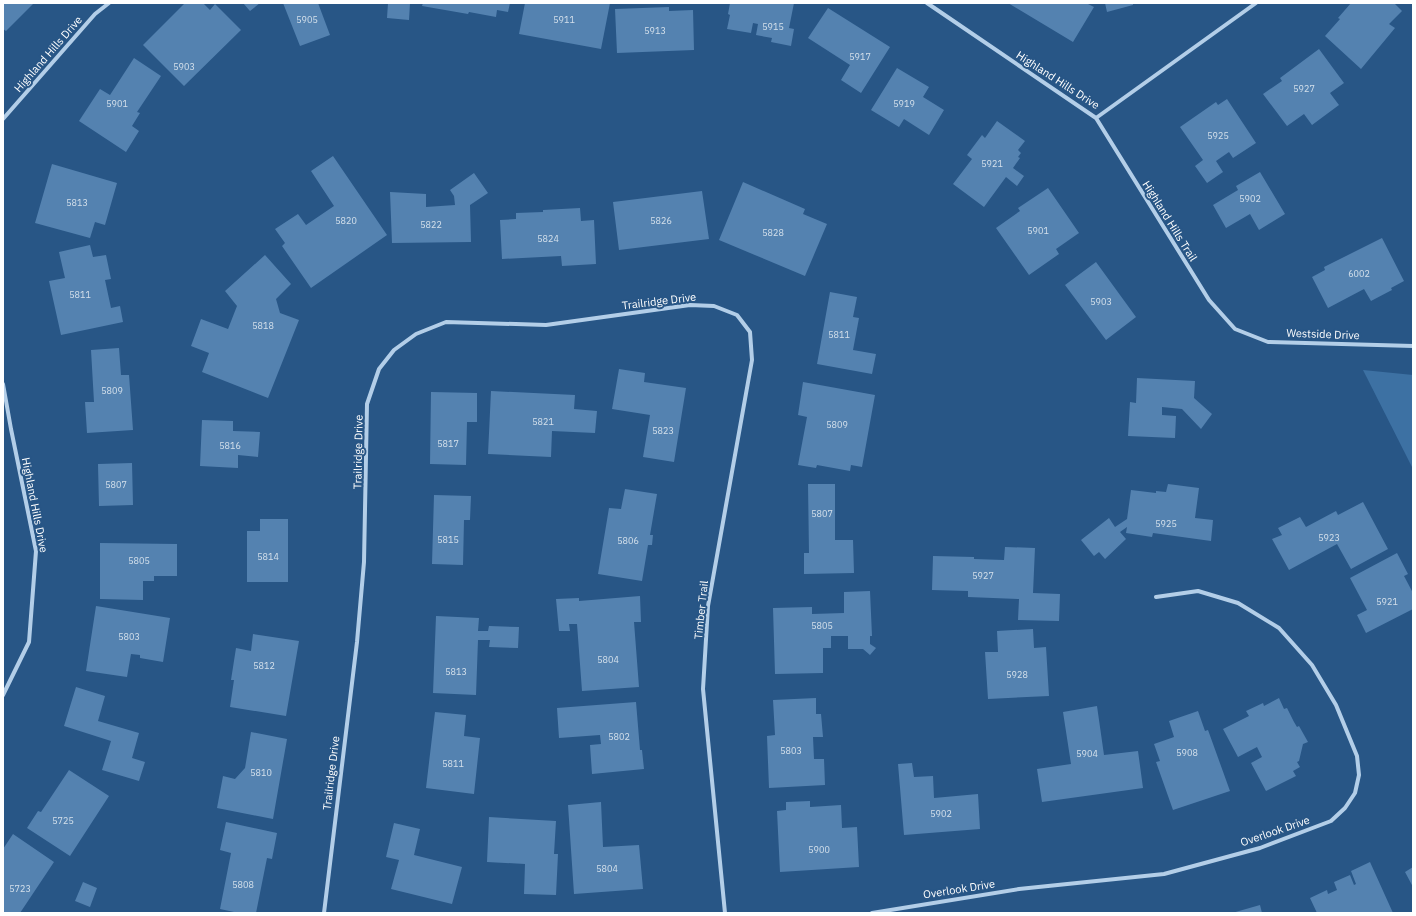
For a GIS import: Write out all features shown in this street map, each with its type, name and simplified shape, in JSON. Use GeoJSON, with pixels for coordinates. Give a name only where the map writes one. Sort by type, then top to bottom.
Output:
{"type":"FeatureCollection","features":[{"type":"Feature","properties":{"kind":"street","name":"Highland Hills Drive"},"geometry":{"type":"LineString","coordinates":[[3,119],[95,14],[109,3]]}},
{"type":"Feature","properties":{"kind":"street","name":"Highland Hills Drive"},"geometry":{"type":"LineString","coordinates":[[927,3],[1096,118],[1256,3]]}},
{"type":"Feature","properties":{"kind":"street","name":"Highland Hills Trail"},"geometry":{"type":"LineString","coordinates":[[1096,118],[1209,300],[1235,329]]}},
{"type":"Feature","properties":{"kind":"street","name":"Trailridge Drive"},"geometry":{"type":"LineString","coordinates":[[324,913],[357,642],[364,562],[367,404],[379,369],[394,350],[416,334],[446,322],[546,325],[690,305],[714,306],[738,316]]}},
{"type":"Feature","properties":{"kind":"street","name":"Timber Trail"},"geometry":{"type":"LineString","coordinates":[[725,913],[703,689],[708,606],[752,360],[750,332],[738,316]]}},
{"type":"Feature","properties":{"kind":"street","name":"Westside Drive"},"geometry":{"type":"LineString","coordinates":[[1235,329],[1268,342],[1413,346]]}},
{"type":"Feature","properties":{"kind":"street","name":"Highland Hills Drive"},"geometry":{"type":"LineString","coordinates":[[3,384],[36,551],[29,642],[3,695]]}},
{"type":"Feature","properties":{"kind":"street","name":"Overlook Drive"},"geometry":{"type":"LineString","coordinates":[[872,913],[1019,889],[1164,874],[1260,848],[1331,821],[1345,808],[1355,793],[1359,775],[1357,756],[1336,704],[1312,666],[1279,628],[1238,603],[1198,591],[1156,597]]}},
{"type":"Feature","properties":{"kind":"shaded area"},"geometry":{"type":"Polygon","coordinates":[[[1363,370],[1413,375],[1413,469],[1363,370]]]}},
{"type":"Feature","properties":{"kind":"building"},"geometry":{"type":"Polygon","coordinates":[[[3,3],[34,3],[6,31],[3,29],[3,3]]]}},
{"type":"Feature","properties":{"kind":"building"},"geometry":{"type":"Polygon","coordinates":[[[185,3],[203,3],[210,10],[215,4],[241,30],[184,86],[143,45],[185,3]]]}},
{"type":"Feature","properties":{"kind":"building"},"geometry":{"type":"Polygon","coordinates":[[[243,3],[260,3],[250,11],[243,3]]]}},
{"type":"Feature","properties":{"kind":"building"},"geometry":{"type":"Polygon","coordinates":[[[283,3],[318,3],[330,35],[300,46],[283,3]]]}},
{"type":"Feature","properties":{"kind":"building"},"geometry":{"type":"Polygon","coordinates":[[[388,3],[410,3],[409,20],[387,18],[388,3]]]}},
{"type":"Feature","properties":{"kind":"building"},"geometry":{"type":"Polygon","coordinates":[[[423,3],[510,3],[508,12],[497,10],[496,17],[422,6],[423,3]]]}},
{"type":"Feature","properties":{"kind":"building"},"geometry":{"type":"Polygon","coordinates":[[[525,3],[610,3],[601,49],[519,34],[525,3]]]}},
{"type":"Feature","properties":{"kind":"building"},"geometry":{"type":"Polygon","coordinates":[[[730,3],[794,3],[789,28],[794,29],[791,46],[771,42],[772,38],[756,35],[758,24],[753,23],[751,33],[727,29],[730,15],[728,14],[730,3]]]}},
{"type":"Feature","properties":{"kind":"building"},"geometry":{"type":"Polygon","coordinates":[[[1008,3],[1086,3],[1094,7],[1073,42],[1008,3]]]}},
{"type":"Feature","properties":{"kind":"building"},"geometry":{"type":"Polygon","coordinates":[[[1105,3],[1133,3],[1133,5],[1107,12],[1105,3]]]}},
{"type":"Feature","properties":{"kind":"building"},"geometry":{"type":"Polygon","coordinates":[[[1351,3],[1394,3],[1402,11],[1389,24],[1395,28],[1361,69],[1325,36],[1340,19],[1338,18],[1351,3]]]}},
{"type":"Feature","properties":{"kind":"building"},"geometry":{"type":"Polygon","coordinates":[[[669,7],[669,11],[693,10],[694,50],[617,53],[615,9],[669,7]]]}},
{"type":"Feature","properties":{"kind":"building"},"geometry":{"type":"Polygon","coordinates":[[[828,8],[890,47],[861,93],[841,80],[850,65],[808,38],[828,8]]]}},
{"type":"Feature","properties":{"kind":"building"},"geometry":{"type":"Polygon","coordinates":[[[1319,49],[1344,83],[1330,93],[1339,105],[1312,125],[1304,114],[1287,126],[1263,94],[1282,81],[1280,78],[1319,49]]]}},
{"type":"Feature","properties":{"kind":"building"},"geometry":{"type":"Polygon","coordinates":[[[134,58],[161,76],[137,112],[140,113],[132,126],[139,131],[126,152],[79,121],[100,89],[110,95],[134,58]]]}},
{"type":"Feature","properties":{"kind":"building"},"geometry":{"type":"Polygon","coordinates":[[[897,68],[929,87],[923,97],[944,110],[929,135],[904,119],[899,127],[871,110],[897,68]]]}},
{"type":"Feature","properties":{"kind":"building"},"geometry":{"type":"Polygon","coordinates":[[[1227,99],[1256,143],[1233,158],[1229,152],[1216,161],[1223,172],[1207,183],[1195,166],[1203,160],[1180,127],[1216,102],[1218,105],[1227,99]]]}},
{"type":"Feature","properties":{"kind":"building"},"geometry":{"type":"Polygon","coordinates":[[[997,121],[1025,141],[1018,150],[1021,153],[1018,157],[1020,158],[1013,168],[1024,176],[1017,186],[1006,177],[984,207],[953,184],[972,159],[967,155],[982,135],[985,138],[997,121]]]}},
{"type":"Feature","properties":{"kind":"building"},"geometry":{"type":"Polygon","coordinates":[[[333,156],[387,235],[311,288],[282,246],[285,243],[275,229],[298,214],[306,225],[334,206],[311,171],[333,156]]]}},
{"type":"Feature","properties":{"kind":"building"},"geometry":{"type":"Polygon","coordinates":[[[52,164],[117,183],[105,225],[95,222],[90,238],[35,223],[52,164]]]}},
{"type":"Feature","properties":{"kind":"building"},"geometry":{"type":"Polygon","coordinates":[[[1260,172],[1285,214],[1259,230],[1250,214],[1226,228],[1213,205],[1238,190],[1236,186],[1260,172]]]}},
{"type":"Feature","properties":{"kind":"building"},"geometry":{"type":"Polygon","coordinates":[[[474,173],[488,193],[470,205],[471,242],[392,243],[390,192],[426,194],[426,207],[455,205],[454,196],[450,190],[474,173]]]}},
{"type":"Feature","properties":{"kind":"building"},"geometry":{"type":"Polygon","coordinates":[[[743,182],[805,209],[803,214],[827,224],[805,276],[719,240],[743,182]]]}},
{"type":"Feature","properties":{"kind":"building"},"geometry":{"type":"Polygon","coordinates":[[[1048,188],[1079,233],[1056,249],[1059,254],[1029,275],[996,228],[1020,211],[1018,208],[1048,188]]]}},
{"type":"Feature","properties":{"kind":"building"},"geometry":{"type":"Polygon","coordinates":[[[702,191],[709,239],[619,250],[613,202],[702,191]]]}},
{"type":"Feature","properties":{"kind":"building"},"geometry":{"type":"Polygon","coordinates":[[[580,208],[581,221],[594,220],[596,264],[562,266],[561,256],[502,259],[500,220],[516,219],[516,213],[580,208]]]}},
{"type":"Feature","properties":{"kind":"building"},"geometry":{"type":"Polygon","coordinates":[[[1382,238],[1404,281],[1391,288],[1392,290],[1371,301],[1364,289],[1328,308],[1312,277],[1325,270],[1324,267],[1382,238]]]}},
{"type":"Feature","properties":{"kind":"building"},"geometry":{"type":"Polygon","coordinates":[[[90,245],[93,257],[106,255],[111,279],[105,280],[111,308],[120,306],[123,322],[61,335],[49,281],[65,278],[59,252],[90,245]]]}},
{"type":"Feature","properties":{"kind":"building"},"geometry":{"type":"Polygon","coordinates":[[[265,255],[291,284],[276,299],[280,313],[299,320],[268,398],[202,372],[209,353],[191,346],[201,319],[228,329],[237,306],[225,291],[265,255]]]}},
{"type":"Feature","properties":{"kind":"building"},"geometry":{"type":"Polygon","coordinates":[[[1096,262],[1136,317],[1106,340],[1065,285],[1096,262]]]}},
{"type":"Feature","properties":{"kind":"building"},"geometry":{"type":"Polygon","coordinates":[[[830,292],[857,297],[853,317],[859,318],[853,350],[876,354],[872,374],[817,364],[830,292]]]}},
{"type":"Feature","properties":{"kind":"building"},"geometry":{"type":"Polygon","coordinates":[[[119,348],[121,375],[129,375],[133,430],[87,433],[85,402],[94,402],[91,350],[119,348]]]}},
{"type":"Feature","properties":{"kind":"building"},"geometry":{"type":"Polygon","coordinates":[[[619,369],[645,373],[644,382],[686,388],[674,462],[643,457],[650,415],[612,409],[619,369]]]}},
{"type":"Feature","properties":{"kind":"building"},"geometry":{"type":"Polygon","coordinates":[[[1137,378],[1195,381],[1194,398],[1212,414],[1201,429],[1182,409],[1162,407],[1162,415],[1176,416],[1175,438],[1128,436],[1130,402],[1136,403],[1137,378]]]}},
{"type":"Feature","properties":{"kind":"building"},"geometry":{"type":"Polygon","coordinates":[[[803,382],[875,395],[862,467],[851,465],[850,471],[817,465],[816,468],[798,465],[807,417],[798,415],[803,382]]]}},
{"type":"Feature","properties":{"kind":"building"},"geometry":{"type":"Polygon","coordinates":[[[491,391],[575,395],[574,409],[597,411],[595,433],[552,431],[551,457],[488,454],[491,391]]]}},
{"type":"Feature","properties":{"kind":"building"},"geometry":{"type":"Polygon","coordinates":[[[431,392],[477,393],[477,422],[467,422],[466,465],[430,464],[431,392]]]}},
{"type":"Feature","properties":{"kind":"building"},"geometry":{"type":"Polygon","coordinates":[[[202,420],[233,421],[233,431],[260,432],[258,457],[238,455],[238,468],[200,466],[202,420]]]}},
{"type":"Feature","properties":{"kind":"building"},"geometry":{"type":"Polygon","coordinates":[[[132,463],[133,505],[99,506],[98,464],[132,463]]]}},
{"type":"Feature","properties":{"kind":"building"},"geometry":{"type":"Polygon","coordinates":[[[808,484],[835,484],[835,540],[853,540],[854,573],[804,574],[804,553],[809,553],[808,484]]]}},
{"type":"Feature","properties":{"kind":"building"},"geometry":{"type":"Polygon","coordinates":[[[1168,484],[1199,488],[1195,518],[1213,520],[1211,541],[1153,533],[1152,537],[1126,533],[1127,527],[1120,532],[1126,539],[1105,559],[1099,552],[1094,556],[1081,540],[1109,518],[1115,527],[1127,519],[1131,490],[1156,493],[1156,491],[1166,492],[1168,484]]]}},
{"type":"Feature","properties":{"kind":"building"},"geometry":{"type":"Polygon","coordinates":[[[625,489],[657,494],[650,535],[653,535],[652,545],[648,545],[642,581],[598,574],[609,508],[621,509],[625,489]]]}},
{"type":"Feature","properties":{"kind":"building"},"geometry":{"type":"Polygon","coordinates":[[[434,495],[471,496],[470,520],[464,520],[463,565],[432,564],[434,495]]]}},
{"type":"Feature","properties":{"kind":"building"},"geometry":{"type":"Polygon","coordinates":[[[1363,502],[1388,549],[1351,569],[1337,544],[1289,570],[1272,539],[1282,535],[1278,528],[1300,517],[1306,527],[1336,511],[1338,515],[1363,502]]]}},
{"type":"Feature","properties":{"kind":"building"},"geometry":{"type":"Polygon","coordinates":[[[260,519],[288,519],[288,582],[247,582],[247,531],[260,531],[260,519]]]}},
{"type":"Feature","properties":{"kind":"building"},"geometry":{"type":"Polygon","coordinates":[[[100,543],[177,544],[177,576],[154,576],[154,581],[143,581],[143,600],[100,599],[100,543]]]}},
{"type":"Feature","properties":{"kind":"building"},"geometry":{"type":"Polygon","coordinates":[[[1005,547],[1035,548],[1033,593],[1060,594],[1059,621],[1018,620],[1019,599],[968,597],[968,591],[932,590],[933,556],[974,557],[974,559],[1004,560],[1005,547]]]}},
{"type":"Feature","properties":{"kind":"building"},"geometry":{"type":"Polygon","coordinates":[[[1397,553],[1408,574],[1404,576],[1413,593],[1413,609],[1366,633],[1357,615],[1367,610],[1350,578],[1397,553]]]}},
{"type":"Feature","properties":{"kind":"building"},"geometry":{"type":"Polygon","coordinates":[[[870,591],[872,636],[870,636],[870,644],[876,648],[870,655],[863,649],[848,649],[848,636],[831,636],[831,648],[823,648],[823,673],[775,674],[773,608],[812,607],[812,614],[844,613],[844,592],[870,591]]]}},
{"type":"Feature","properties":{"kind":"building"},"geometry":{"type":"Polygon","coordinates":[[[640,596],[641,622],[634,622],[639,687],[582,691],[577,624],[569,624],[570,631],[559,631],[556,599],[579,598],[579,601],[640,596]]]}},
{"type":"Feature","properties":{"kind":"building"},"geometry":{"type":"Polygon","coordinates":[[[96,606],[170,618],[163,662],[140,658],[140,655],[131,654],[127,677],[86,671],[96,606]]]}},
{"type":"Feature","properties":{"kind":"building"},"geometry":{"type":"Polygon","coordinates":[[[436,616],[479,618],[478,631],[488,631],[489,626],[519,627],[518,648],[489,647],[490,640],[478,640],[476,695],[433,693],[436,616]]]}},
{"type":"Feature","properties":{"kind":"building"},"geometry":{"type":"Polygon","coordinates":[[[1033,629],[1034,648],[1046,647],[1049,696],[988,699],[985,652],[998,652],[997,631],[1033,629]]]}},
{"type":"Feature","properties":{"kind":"building"},"geometry":{"type":"Polygon","coordinates":[[[253,634],[299,641],[286,716],[230,707],[234,680],[231,680],[236,648],[251,651],[253,634]]]}},
{"type":"Feature","properties":{"kind":"building"},"geometry":{"type":"Polygon","coordinates":[[[76,687],[105,696],[98,721],[139,733],[132,758],[145,762],[139,781],[102,770],[111,741],[64,726],[76,687]]]}},
{"type":"Feature","properties":{"kind":"building"},"geometry":{"type":"Polygon","coordinates":[[[816,698],[816,714],[821,714],[823,737],[813,737],[814,759],[824,759],[825,785],[769,788],[767,736],[775,735],[773,700],[816,698]]]}},
{"type":"Feature","properties":{"kind":"building"},"geometry":{"type":"Polygon","coordinates":[[[1279,698],[1284,709],[1287,708],[1297,727],[1299,726],[1308,742],[1303,744],[1299,761],[1297,762],[1300,767],[1293,771],[1296,776],[1266,791],[1251,763],[1262,757],[1257,747],[1238,757],[1223,729],[1249,716],[1246,711],[1263,703],[1264,706],[1279,698]]]}},
{"type":"Feature","properties":{"kind":"building"},"geometry":{"type":"Polygon","coordinates":[[[636,702],[640,750],[642,750],[644,769],[592,774],[590,745],[601,744],[600,735],[559,738],[557,708],[636,702]]]}},
{"type":"Feature","properties":{"kind":"building"},"geometry":{"type":"Polygon","coordinates":[[[1097,706],[1104,755],[1138,751],[1143,788],[1042,802],[1037,769],[1071,764],[1063,712],[1097,706]]]}},
{"type":"Feature","properties":{"kind":"building"},"geometry":{"type":"Polygon","coordinates":[[[1198,711],[1205,731],[1208,730],[1230,791],[1173,810],[1156,762],[1160,761],[1154,744],[1174,737],[1169,721],[1198,711]]]}},
{"type":"Feature","properties":{"kind":"building"},"geometry":{"type":"Polygon","coordinates":[[[435,712],[466,715],[464,736],[480,738],[474,794],[426,788],[435,712]]]}},
{"type":"Feature","properties":{"kind":"building"},"geometry":{"type":"Polygon","coordinates":[[[251,732],[287,739],[273,819],[217,808],[223,776],[235,779],[245,768],[251,732]]]}},
{"type":"Feature","properties":{"kind":"building"},"geometry":{"type":"Polygon","coordinates":[[[912,763],[914,777],[933,776],[934,798],[978,794],[980,829],[904,835],[898,764],[912,763]]]}},
{"type":"Feature","properties":{"kind":"building"},"geometry":{"type":"Polygon","coordinates":[[[69,770],[109,796],[70,856],[27,828],[38,811],[41,812],[69,770]]]}},
{"type":"Feature","properties":{"kind":"building"},"geometry":{"type":"Polygon","coordinates":[[[810,801],[810,807],[841,805],[842,828],[857,827],[859,867],[780,872],[777,811],[786,810],[786,802],[810,801]]]}},
{"type":"Feature","properties":{"kind":"building"},"geometry":{"type":"Polygon","coordinates":[[[601,802],[603,847],[639,845],[643,889],[574,894],[568,805],[601,802]]]}},
{"type":"Feature","properties":{"kind":"building"},"geometry":{"type":"Polygon","coordinates":[[[489,817],[556,821],[554,854],[558,854],[556,895],[524,894],[525,864],[487,862],[489,817]]]}},
{"type":"Feature","properties":{"kind":"building"},"geometry":{"type":"Polygon","coordinates":[[[226,822],[277,833],[272,859],[267,858],[256,913],[234,913],[220,909],[231,853],[220,850],[226,822]]]}},
{"type":"Feature","properties":{"kind":"building"},"geometry":{"type":"Polygon","coordinates":[[[394,823],[420,829],[414,855],[462,867],[452,904],[391,889],[399,860],[386,857],[394,823]]]}},
{"type":"Feature","properties":{"kind":"building"},"geometry":{"type":"Polygon","coordinates":[[[13,834],[54,862],[20,913],[3,913],[3,849],[13,834]]]}},
{"type":"Feature","properties":{"kind":"building"},"geometry":{"type":"Polygon","coordinates":[[[1370,862],[1393,913],[1317,913],[1310,898],[1327,890],[1328,894],[1337,890],[1334,882],[1350,875],[1354,885],[1356,884],[1351,871],[1370,862]]]}},
{"type":"Feature","properties":{"kind":"building"},"geometry":{"type":"Polygon","coordinates":[[[1413,867],[1413,887],[1405,872],[1413,867]]]}},
{"type":"Feature","properties":{"kind":"building"},"geometry":{"type":"Polygon","coordinates":[[[83,882],[97,888],[90,907],[75,901],[83,882]]]}},
{"type":"Feature","properties":{"kind":"building"},"geometry":{"type":"Polygon","coordinates":[[[1260,905],[1262,913],[1232,913],[1260,905]]]}}]}
